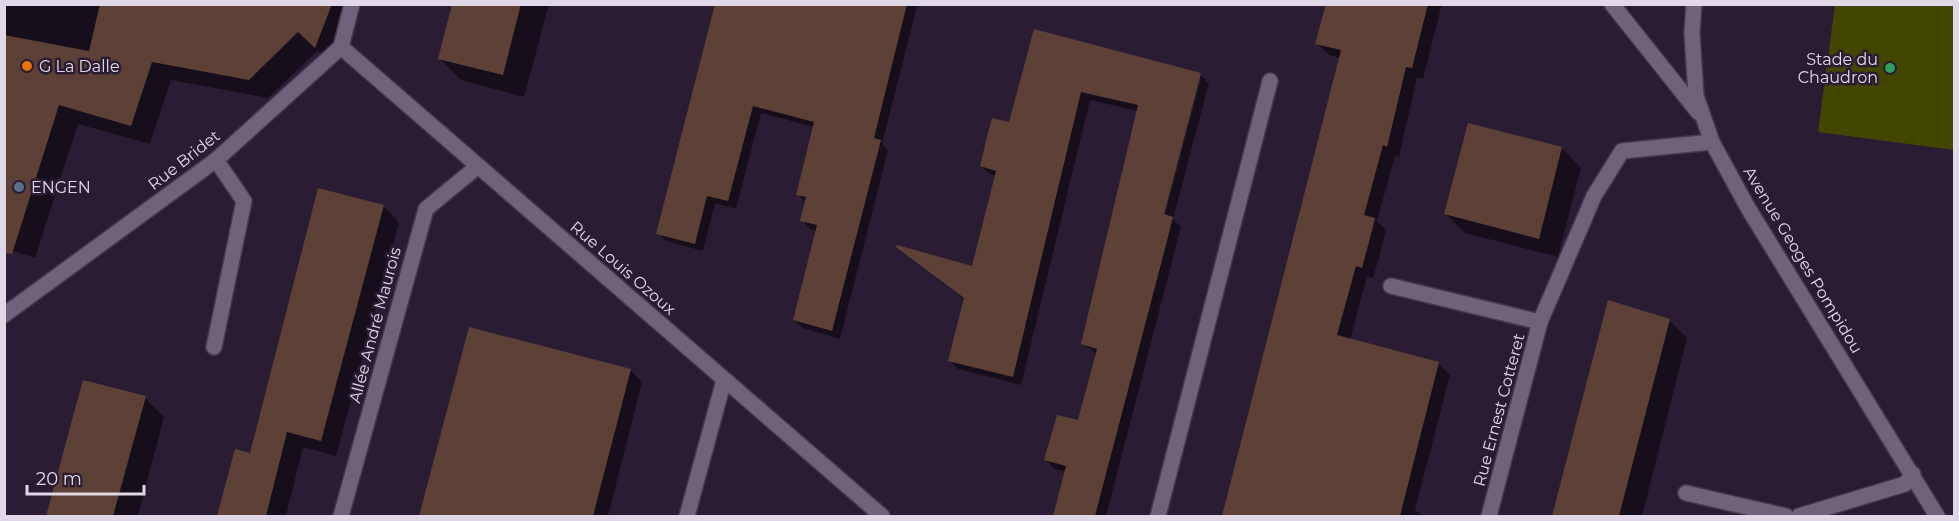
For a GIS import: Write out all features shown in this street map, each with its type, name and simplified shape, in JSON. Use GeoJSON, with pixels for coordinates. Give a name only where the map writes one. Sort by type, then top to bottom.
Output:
{"type":"FeatureCollection","features":[{"type":"Feature","properties":{"kind":"street"},"geometry":{"type":"LineString","coordinates":[[340,47],[352,4]]}},
{"type":"Feature","properties":{"kind":"street"},"geometry":{"type":"LineString","coordinates":[[1612,4],[1704,121]]}},
{"type":"Feature","properties":{"kind":"street","name":"Avenue Geoges Pompidou"},"geometry":{"type":"LineString","coordinates":[[1694,4],[1692,33],[1696,96],[1712,142],[1748,208],[1937,516]]}},
{"type":"Feature","properties":{"kind":"street","name":"Rue Bridet"},"geometry":{"type":"LineString","coordinates":[[4,315],[216,160],[340,47]]}},
{"type":"Feature","properties":{"kind":"street","name":"Rue Louis Ozoux"},"geometry":{"type":"LineString","coordinates":[[340,47],[882,516]]}},
{"type":"Feature","properties":{"kind":"street"},"geometry":{"type":"LineString","coordinates":[[1158,516],[1270,81]]}},
{"type":"Feature","properties":{"kind":"street"},"geometry":{"type":"LineString","coordinates":[[1540,322],[1594,196],[1622,151],[1712,142]]}},
{"type":"Feature","properties":{"kind":"street"},"geometry":{"type":"LineString","coordinates":[[214,347],[244,201],[216,160]]}},
{"type":"Feature","properties":{"kind":"street","name":"Allée André Maurois"},"geometry":{"type":"LineString","coordinates":[[341,516],[426,209],[478,166]]}},
{"type":"Feature","properties":{"kind":"street","name":"Rue Ernest Cotteret"},"geometry":{"type":"LineString","coordinates":[[1391,286],[1540,322],[1489,516]]}},
{"type":"Feature","properties":{"kind":"street"},"geometry":{"type":"LineString","coordinates":[[687,516],[724,380]]}},
{"type":"Feature","properties":{"kind":"street"},"geometry":{"type":"LineString","coordinates":[[1798,516],[1905,484],[1913,474]]}},
{"type":"Feature","properties":{"kind":"street"},"geometry":{"type":"LineString","coordinates":[[1686,494],[1786,516]]}},
{"type":"Feature","properties":{"kind":"green space","name":"Stade du Chaudron"},"geometry":{"type":"Polygon","coordinates":[[[1835,5],[1954,5],[1954,150],[1818,132],[1835,5]]]}},
{"type":"Feature","properties":{"kind":"building"},"geometry":{"type":"Polygon","coordinates":[[[100,4],[332,4],[315,48],[298,32],[249,80],[152,62],[131,126],[59,105],[12,254],[4,253],[4,35],[89,51],[100,4]]]}},
{"type":"Feature","properties":{"kind":"building"},"geometry":{"type":"Polygon","coordinates":[[[452,4],[521,4],[503,75],[438,59],[452,4]]]}},
{"type":"Feature","properties":{"kind":"building"},"geometry":{"type":"Polygon","coordinates":[[[715,4],[907,4],[874,138],[881,140],[832,331],[793,320],[817,225],[800,221],[806,197],[796,195],[814,122],[753,106],[728,201],[707,196],[695,244],[656,234],[715,4]]]}},
{"type":"Feature","properties":{"kind":"building"},"geometry":{"type":"Polygon","coordinates":[[[1326,4],[1428,4],[1412,68],[1406,67],[1387,147],[1383,145],[1364,215],[1375,218],[1362,268],[1356,266],[1337,335],[1439,362],[1400,516],[1222,516],[1341,50],[1315,44],[1326,4]]]}},
{"type":"Feature","properties":{"kind":"building"},"geometry":{"type":"Polygon","coordinates":[[[1034,29],[1201,73],[1164,214],[1173,217],[1095,516],[1053,516],[1066,466],[1044,460],[1057,415],[1078,420],[1097,349],[1081,344],[1138,105],[1081,92],[1013,377],[948,361],[964,298],[896,247],[897,245],[972,266],[996,171],[980,166],[992,118],[1009,122],[1034,29]]]}},
{"type":"Feature","properties":{"kind":"building"},"geometry":{"type":"Polygon","coordinates":[[[1468,123],[1562,147],[1539,239],[1444,214],[1468,123]]]}},
{"type":"Feature","properties":{"kind":"building"},"geometry":{"type":"Polygon","coordinates":[[[318,188],[384,205],[321,441],[287,432],[266,516],[217,516],[235,449],[250,453],[318,188]]]}},
{"type":"Feature","properties":{"kind":"building"},"geometry":{"type":"Polygon","coordinates":[[[1608,300],[1670,319],[1619,516],[1552,516],[1608,300]]]}},
{"type":"Feature","properties":{"kind":"building"},"geometry":{"type":"Polygon","coordinates":[[[469,327],[631,369],[593,516],[419,516],[469,327]]]}},
{"type":"Feature","properties":{"kind":"building"},"geometry":{"type":"Polygon","coordinates":[[[83,380],[146,396],[113,516],[46,516],[83,380]]]}},
{"type":"Feature","properties":{"kind":"place","name":"G La Dalle"},"geometry":{"type":"Point","coordinates":[27,66]}},
{"type":"Feature","properties":{"kind":"place","name":"Stade du Chaudron"},"geometry":{"type":"Point","coordinates":[1890,68]}},
{"type":"Feature","properties":{"kind":"place","name":"ENGEN"},"geometry":{"type":"Point","coordinates":[19,187]}}]}
